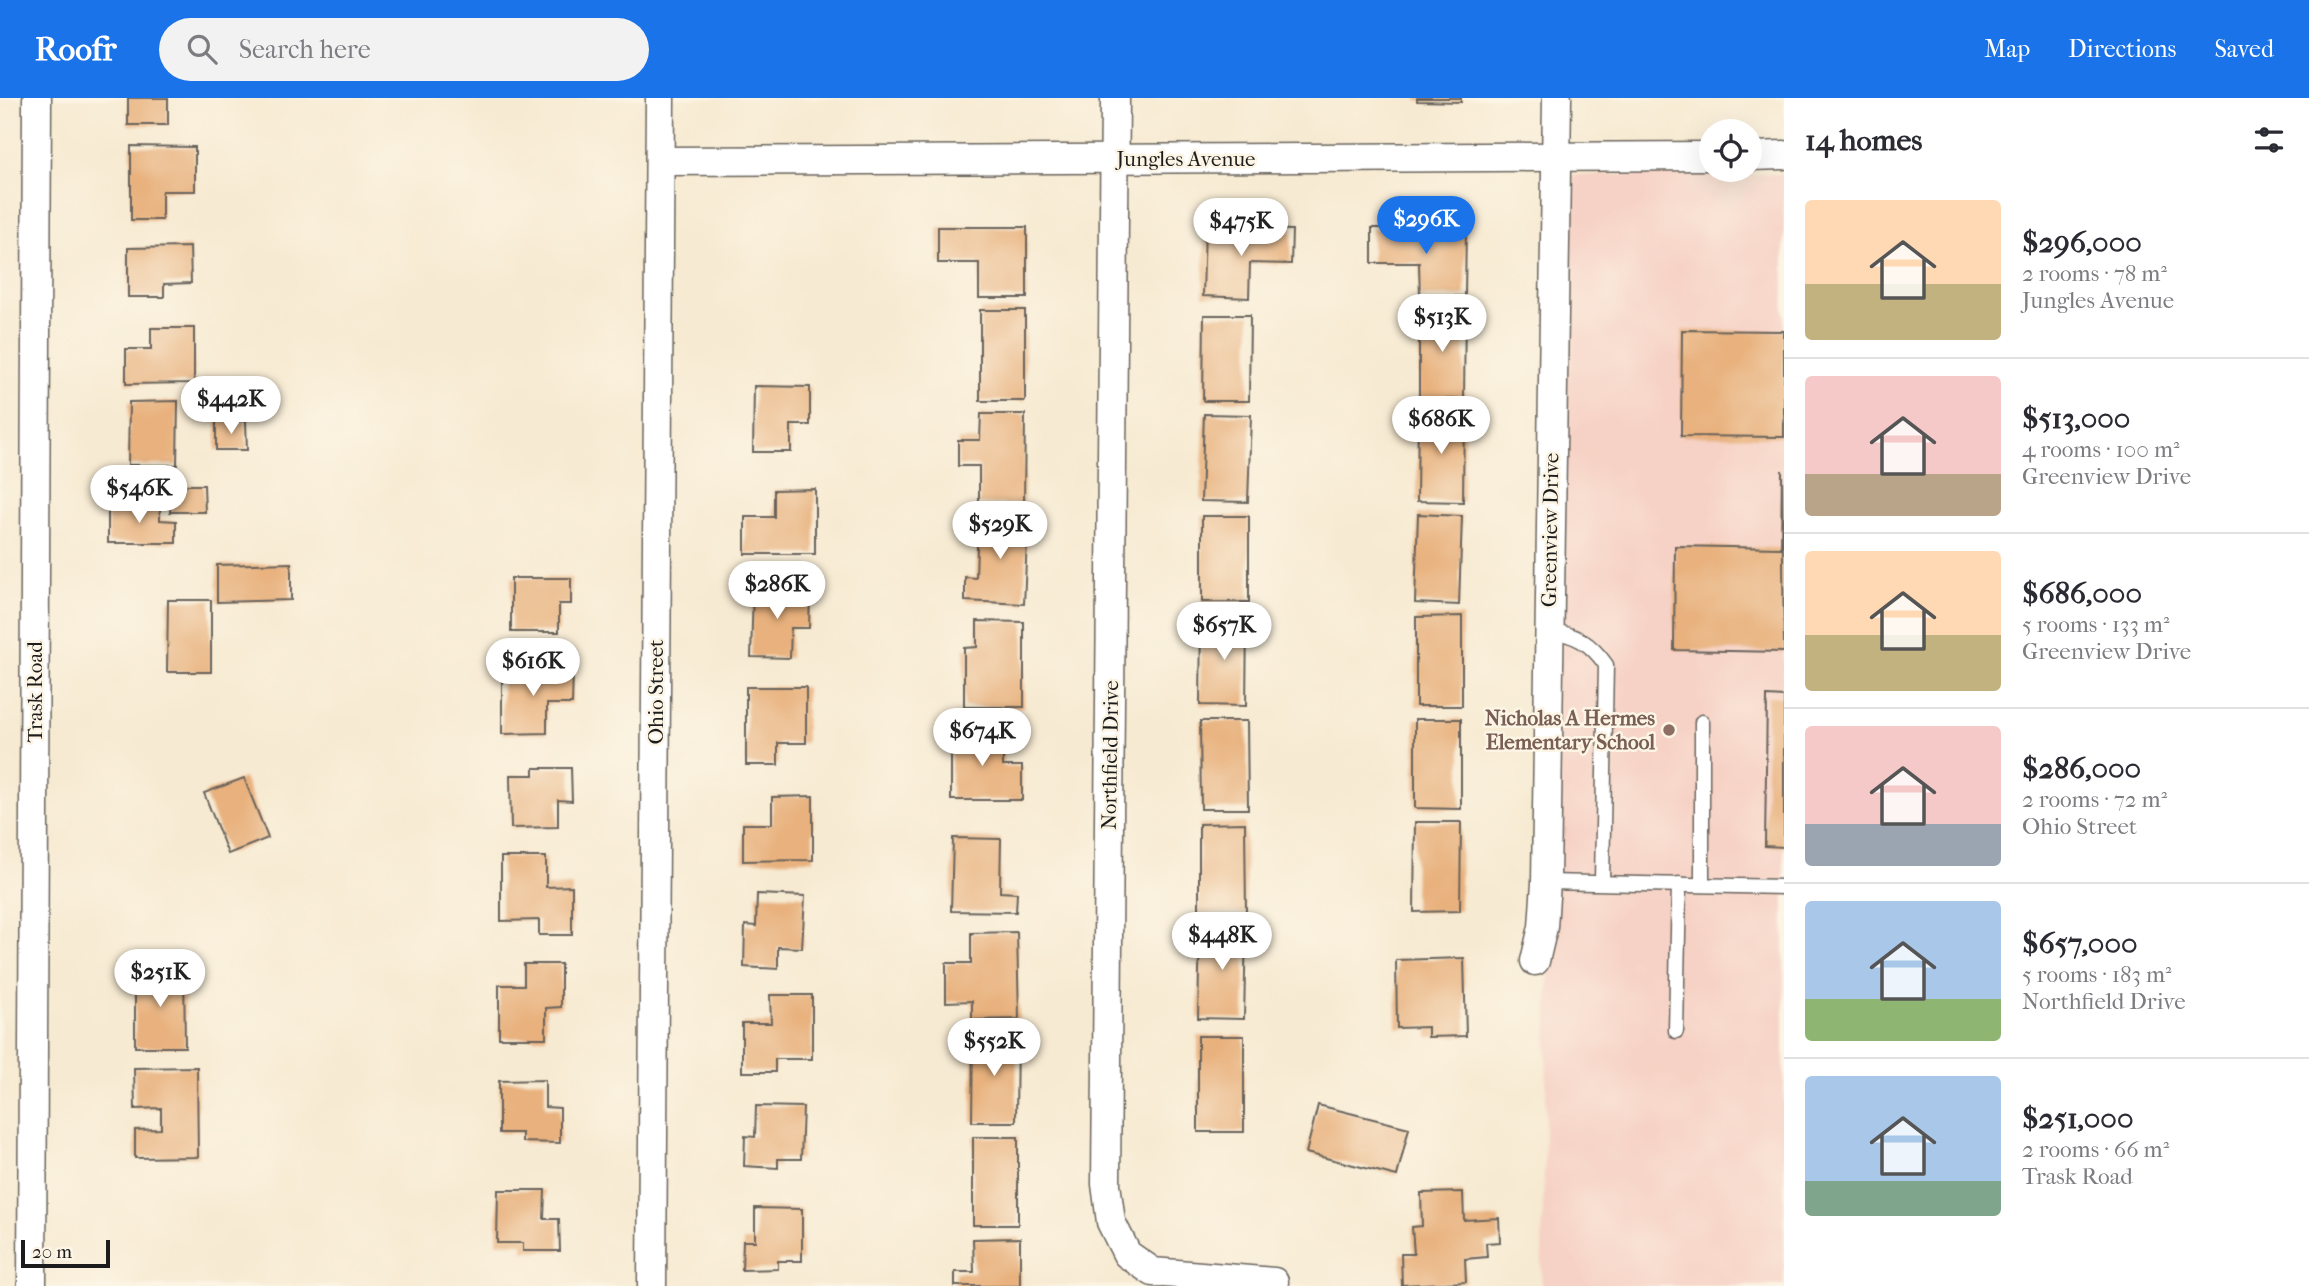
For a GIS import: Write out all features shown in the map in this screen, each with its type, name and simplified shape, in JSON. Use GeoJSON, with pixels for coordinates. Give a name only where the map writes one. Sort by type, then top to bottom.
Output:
{"type":"FeatureCollection","features":[{"type":"Feature","properties":{"kind":"street","name":"Trask Road"},"geometry":{"type":"LineString","coordinates":[[32,1286],[37,98]]}},
{"type":"Feature","properties":{"kind":"street","name":"Ohio Street"},"geometry":{"type":"LineString","coordinates":[[652,1286],[660,98]]}},
{"type":"Feature","properties":{"kind":"street","name":"Northfield Drive"},"geometry":{"type":"LineString","coordinates":[[1115,98],[1105,1184],[1111,1222],[1127,1254],[1153,1272],[1274,1282]]}},
{"type":"Feature","properties":{"kind":"street","name":"Greenview Drive"},"geometry":{"type":"LineString","coordinates":[[1535,961],[1543,927],[1546,882],[1557,98]]}},
{"type":"Feature","properties":{"kind":"street"},"geometry":{"type":"LineString","coordinates":[[1762,156],[1784,155]]}},
{"type":"Feature","properties":{"kind":"street","name":"Jungles Avenue"},"geometry":{"type":"LineString","coordinates":[[660,161],[1699,156]]}},
{"type":"Feature","properties":{"kind":"lane"},"geometry":{"type":"LineString","coordinates":[[1549,630],[1570,634],[1591,644],[1606,665],[1602,881]]}},
{"type":"Feature","properties":{"kind":"lane"},"geometry":{"type":"LineString","coordinates":[[1702,722],[1702,885]]}},
{"type":"Feature","properties":{"kind":"lane"},"geometry":{"type":"LineString","coordinates":[[1546,882],[1602,881],[1784,887]]}},
{"type":"Feature","properties":{"kind":"lane"},"geometry":{"type":"LineString","coordinates":[[1676,1031],[1679,884]]}},
{"type":"Feature","properties":{"kind":"shaded area","name":"Nicholas A Hermes Elementary School"},"geometry":{"type":"Polygon","coordinates":[[[1699,174],[1699,182],[1762,182],[1762,174],[1784,174],[1784,1286],[1541,1286],[1569,175],[1699,174]]]}},
{"type":"Feature","properties":{"kind":"building"},"geometry":{"type":"Polygon","coordinates":[[[128,98],[168,98],[168,125],[128,125],[128,98]]]}},
{"type":"Feature","properties":{"kind":"building"},"geometry":{"type":"Polygon","coordinates":[[[1417,98],[1461,98],[1461,102],[1417,101],[1417,98]]]}},
{"type":"Feature","properties":{"kind":"building"},"geometry":{"type":"Polygon","coordinates":[[[131,146],[195,147],[195,191],[162,191],[162,220],[131,220],[131,146]]]}},
{"type":"Feature","properties":{"kind":"building"},"geometry":{"type":"Polygon","coordinates":[[[938,227],[1027,227],[1027,298],[979,298],[979,263],[938,263],[938,227]]]}},
{"type":"Feature","properties":{"kind":"building"},"geometry":{"type":"Polygon","coordinates":[[[1205,228],[1292,230],[1291,264],[1250,263],[1249,298],[1203,296],[1205,228]]]}},
{"type":"Feature","properties":{"kind":"building"},"geometry":{"type":"Polygon","coordinates":[[[1372,228],[1466,228],[1465,296],[1420,297],[1419,263],[1372,263],[1372,228]]]}},
{"type":"Feature","properties":{"kind":"building"},"geometry":{"type":"Polygon","coordinates":[[[190,247],[191,283],[164,284],[164,297],[128,297],[128,248],[190,247]]]}},
{"type":"Feature","properties":{"kind":"building"},"geometry":{"type":"Polygon","coordinates":[[[1419,309],[1465,309],[1464,399],[1419,399],[1419,309]]]}},
{"type":"Feature","properties":{"kind":"building"},"geometry":{"type":"Polygon","coordinates":[[[980,310],[1025,310],[1025,401],[980,401],[980,310]]]}},
{"type":"Feature","properties":{"kind":"building"},"geometry":{"type":"Polygon","coordinates":[[[1204,315],[1250,315],[1249,401],[1203,401],[1204,315]]]}},
{"type":"Feature","properties":{"kind":"building"},"geometry":{"type":"Polygon","coordinates":[[[151,328],[194,328],[194,383],[126,384],[126,349],[151,349],[151,328]]]}},
{"type":"Feature","properties":{"kind":"building"},"geometry":{"type":"Polygon","coordinates":[[[1682,330],[1784,331],[1784,437],[1681,436],[1682,330]]]}},
{"type":"Feature","properties":{"kind":"building"},"geometry":{"type":"Polygon","coordinates":[[[754,386],[810,387],[810,425],[791,425],[791,452],[753,452],[754,386]]]}},
{"type":"Feature","properties":{"kind":"building"},"geometry":{"type":"Polygon","coordinates":[[[178,401],[177,465],[128,465],[129,402],[178,401]]]}},
{"type":"Feature","properties":{"kind":"building"},"geometry":{"type":"Polygon","coordinates":[[[1418,411],[1464,411],[1463,502],[1417,501],[1418,411]]]}},
{"type":"Feature","properties":{"kind":"building"},"geometry":{"type":"Polygon","coordinates":[[[981,414],[1025,414],[1024,504],[979,504],[979,466],[958,466],[958,440],[980,440],[981,414]]]}},
{"type":"Feature","properties":{"kind":"building"},"geometry":{"type":"Polygon","coordinates":[[[1204,414],[1251,415],[1248,502],[1201,501],[1204,414]]]}},
{"type":"Feature","properties":{"kind":"building"},"geometry":{"type":"Polygon","coordinates":[[[216,421],[246,421],[247,450],[216,450],[216,421]]]}},
{"type":"Feature","properties":{"kind":"building"},"geometry":{"type":"Polygon","coordinates":[[[1782,470],[1784,652],[1674,650],[1675,546],[1781,548],[1782,470]]]}},
{"type":"Feature","properties":{"kind":"building"},"geometry":{"type":"Polygon","coordinates":[[[170,485],[204,485],[205,512],[170,512],[170,485]]]}},
{"type":"Feature","properties":{"kind":"building"},"geometry":{"type":"Polygon","coordinates":[[[815,489],[815,554],[745,554],[745,517],[774,517],[774,490],[815,489]]]}},
{"type":"Feature","properties":{"kind":"building"},"geometry":{"type":"Polygon","coordinates":[[[160,503],[160,520],[176,521],[176,543],[108,543],[108,504],[160,503]]]}},
{"type":"Feature","properties":{"kind":"building"},"geometry":{"type":"Polygon","coordinates":[[[1418,514],[1462,516],[1459,605],[1415,603],[1418,514]]]}},
{"type":"Feature","properties":{"kind":"building"},"geometry":{"type":"Polygon","coordinates":[[[978,516],[1028,518],[1024,604],[965,601],[965,577],[976,578],[978,516]]]}},
{"type":"Feature","properties":{"kind":"building"},"geometry":{"type":"Polygon","coordinates":[[[1202,516],[1249,516],[1249,602],[1202,602],[1202,516]]]}},
{"type":"Feature","properties":{"kind":"building"},"geometry":{"type":"Polygon","coordinates":[[[291,563],[291,600],[217,602],[217,565],[291,563]]]}},
{"type":"Feature","properties":{"kind":"building"},"geometry":{"type":"Polygon","coordinates":[[[511,578],[571,578],[571,604],[559,604],[559,632],[511,632],[511,578]]]}},
{"type":"Feature","properties":{"kind":"building"},"geometry":{"type":"Polygon","coordinates":[[[753,590],[810,592],[809,628],[791,628],[790,658],[751,657],[753,590]]]}},
{"type":"Feature","properties":{"kind":"building"},"geometry":{"type":"Polygon","coordinates":[[[168,600],[211,600],[211,672],[167,672],[168,600]]]}},
{"type":"Feature","properties":{"kind":"building"},"geometry":{"type":"Polygon","coordinates":[[[1462,616],[1462,706],[1416,706],[1416,617],[1462,616]]]}},
{"type":"Feature","properties":{"kind":"building"},"geometry":{"type":"Polygon","coordinates":[[[1201,618],[1247,619],[1246,706],[1200,705],[1201,618]]]}},
{"type":"Feature","properties":{"kind":"building"},"geometry":{"type":"Polygon","coordinates":[[[977,621],[1024,622],[1024,707],[964,707],[964,648],[977,647],[977,621]]]}},
{"type":"Feature","properties":{"kind":"building"},"geometry":{"type":"Polygon","coordinates":[[[502,669],[573,670],[572,704],[547,704],[547,733],[502,734],[502,669]]]}},
{"type":"Feature","properties":{"kind":"building"},"geometry":{"type":"Polygon","coordinates":[[[746,687],[806,687],[806,743],[778,743],[778,765],[746,765],[746,687]]]}},
{"type":"Feature","properties":{"kind":"building"},"geometry":{"type":"Polygon","coordinates":[[[1767,696],[1784,697],[1784,847],[1765,846],[1767,696]]]}},
{"type":"Feature","properties":{"kind":"building"},"geometry":{"type":"Polygon","coordinates":[[[1415,719],[1461,719],[1461,809],[1415,808],[1415,719]]]}},
{"type":"Feature","properties":{"kind":"building"},"geometry":{"type":"Polygon","coordinates":[[[1200,721],[1247,721],[1248,809],[1201,809],[1200,721]]]}},
{"type":"Feature","properties":{"kind":"building"},"geometry":{"type":"Polygon","coordinates":[[[951,731],[1003,731],[1003,766],[1022,766],[1022,800],[951,800],[951,731]]]}},
{"type":"Feature","properties":{"kind":"building"},"geometry":{"type":"Polygon","coordinates":[[[534,768],[571,768],[572,801],[558,800],[558,827],[511,828],[510,775],[534,775],[534,768]]]}},
{"type":"Feature","properties":{"kind":"building"},"geometry":{"type":"Polygon","coordinates":[[[244,778],[268,838],[228,854],[204,793],[244,778]]]}},
{"type":"Feature","properties":{"kind":"building"},"geometry":{"type":"Polygon","coordinates":[[[813,796],[813,860],[743,861],[743,824],[772,824],[772,797],[813,796]]]}},
{"type":"Feature","properties":{"kind":"building"},"geometry":{"type":"Polygon","coordinates":[[[1415,822],[1461,822],[1460,911],[1414,912],[1415,822]]]}},
{"type":"Feature","properties":{"kind":"building"},"geometry":{"type":"Polygon","coordinates":[[[1245,823],[1246,913],[1199,913],[1199,824],[1245,823]]]}},
{"type":"Feature","properties":{"kind":"building"},"geometry":{"type":"Polygon","coordinates":[[[953,838],[1001,839],[1000,892],[1017,893],[1016,912],[951,911],[953,838]]]}},
{"type":"Feature","properties":{"kind":"building"},"geometry":{"type":"Polygon","coordinates":[[[501,857],[546,857],[546,887],[572,886],[572,935],[539,935],[539,920],[501,921],[501,857]]]}},
{"type":"Feature","properties":{"kind":"building"},"geometry":{"type":"Polygon","coordinates":[[[757,894],[805,896],[802,948],[778,947],[778,969],[744,967],[745,925],[756,926],[757,894]]]}},
{"type":"Feature","properties":{"kind":"building"},"geometry":{"type":"Polygon","coordinates":[[[1200,926],[1246,927],[1244,1019],[1198,1018],[1200,926]]]}},
{"type":"Feature","properties":{"kind":"building"},"geometry":{"type":"Polygon","coordinates":[[[1017,932],[1019,1019],[972,1020],[972,1001],[946,1002],[946,963],[971,963],[971,933],[1017,932]]]}},
{"type":"Feature","properties":{"kind":"building"},"geometry":{"type":"Polygon","coordinates":[[[1464,958],[1466,1036],[1428,1037],[1428,1027],[1397,1028],[1396,960],[1464,958]]]}},
{"type":"Feature","properties":{"kind":"building"},"geometry":{"type":"Polygon","coordinates":[[[524,964],[561,964],[561,1007],[546,1008],[546,1038],[499,1038],[499,985],[524,985],[524,964]]]}},
{"type":"Feature","properties":{"kind":"building"},"geometry":{"type":"Polygon","coordinates":[[[184,971],[185,1047],[135,1047],[135,972],[184,971]]]}},
{"type":"Feature","properties":{"kind":"building"},"geometry":{"type":"Polygon","coordinates":[[[770,995],[812,995],[812,1059],[775,1059],[775,1072],[742,1072],[742,1023],[771,1023],[770,995]]]}},
{"type":"Feature","properties":{"kind":"building"},"geometry":{"type":"Polygon","coordinates":[[[973,1033],[1017,1033],[1016,1122],[972,1122],[973,1033]]]}},
{"type":"Feature","properties":{"kind":"building"},"geometry":{"type":"Polygon","coordinates":[[[1198,1036],[1244,1036],[1244,1132],[1198,1132],[1198,1036]]]}},
{"type":"Feature","properties":{"kind":"building"},"geometry":{"type":"Polygon","coordinates":[[[197,1067],[198,1157],[135,1158],[135,1130],[161,1129],[161,1108],[135,1109],[134,1068],[197,1067]]]}},
{"type":"Feature","properties":{"kind":"building"},"geometry":{"type":"Polygon","coordinates":[[[545,1080],[545,1107],[560,1108],[560,1143],[522,1142],[522,1133],[499,1133],[499,1081],[545,1080]]]}},
{"type":"Feature","properties":{"kind":"building"},"geometry":{"type":"Polygon","coordinates":[[[1318,1105],[1409,1128],[1397,1176],[1306,1153],[1318,1105]]]}},
{"type":"Feature","properties":{"kind":"building"},"geometry":{"type":"Polygon","coordinates":[[[756,1106],[803,1107],[801,1159],[778,1159],[778,1168],[744,1166],[745,1136],[755,1137],[756,1106]]]}},
{"type":"Feature","properties":{"kind":"building"},"geometry":{"type":"Polygon","coordinates":[[[973,1137],[1018,1137],[1018,1225],[973,1225],[973,1137]]]}},
{"type":"Feature","properties":{"kind":"building"},"geometry":{"type":"Polygon","coordinates":[[[498,1190],[545,1190],[544,1219],[559,1219],[560,1251],[523,1251],[523,1243],[497,1243],[498,1190]]]}},
{"type":"Feature","properties":{"kind":"building"},"geometry":{"type":"Polygon","coordinates":[[[1463,1192],[1464,1220],[1499,1218],[1500,1242],[1486,1243],[1487,1257],[1465,1259],[1466,1282],[1402,1285],[1401,1254],[1414,1254],[1412,1227],[1422,1226],[1421,1193],[1463,1192]]]}},
{"type":"Feature","properties":{"kind":"building"},"geometry":{"type":"Polygon","coordinates":[[[755,1208],[802,1209],[802,1261],[778,1261],[778,1269],[742,1270],[743,1241],[755,1241],[755,1208]]]}},
{"type":"Feature","properties":{"kind":"building"},"geometry":{"type":"Polygon","coordinates":[[[1020,1238],[1020,1286],[955,1286],[955,1272],[974,1272],[973,1239],[1020,1238]]]}},
{"type":"Feature","properties":{"kind":"place","name":"Nicholas A Hermes Elementary School"},"geometry":{"type":"Point","coordinates":[1669,730]}}]}
